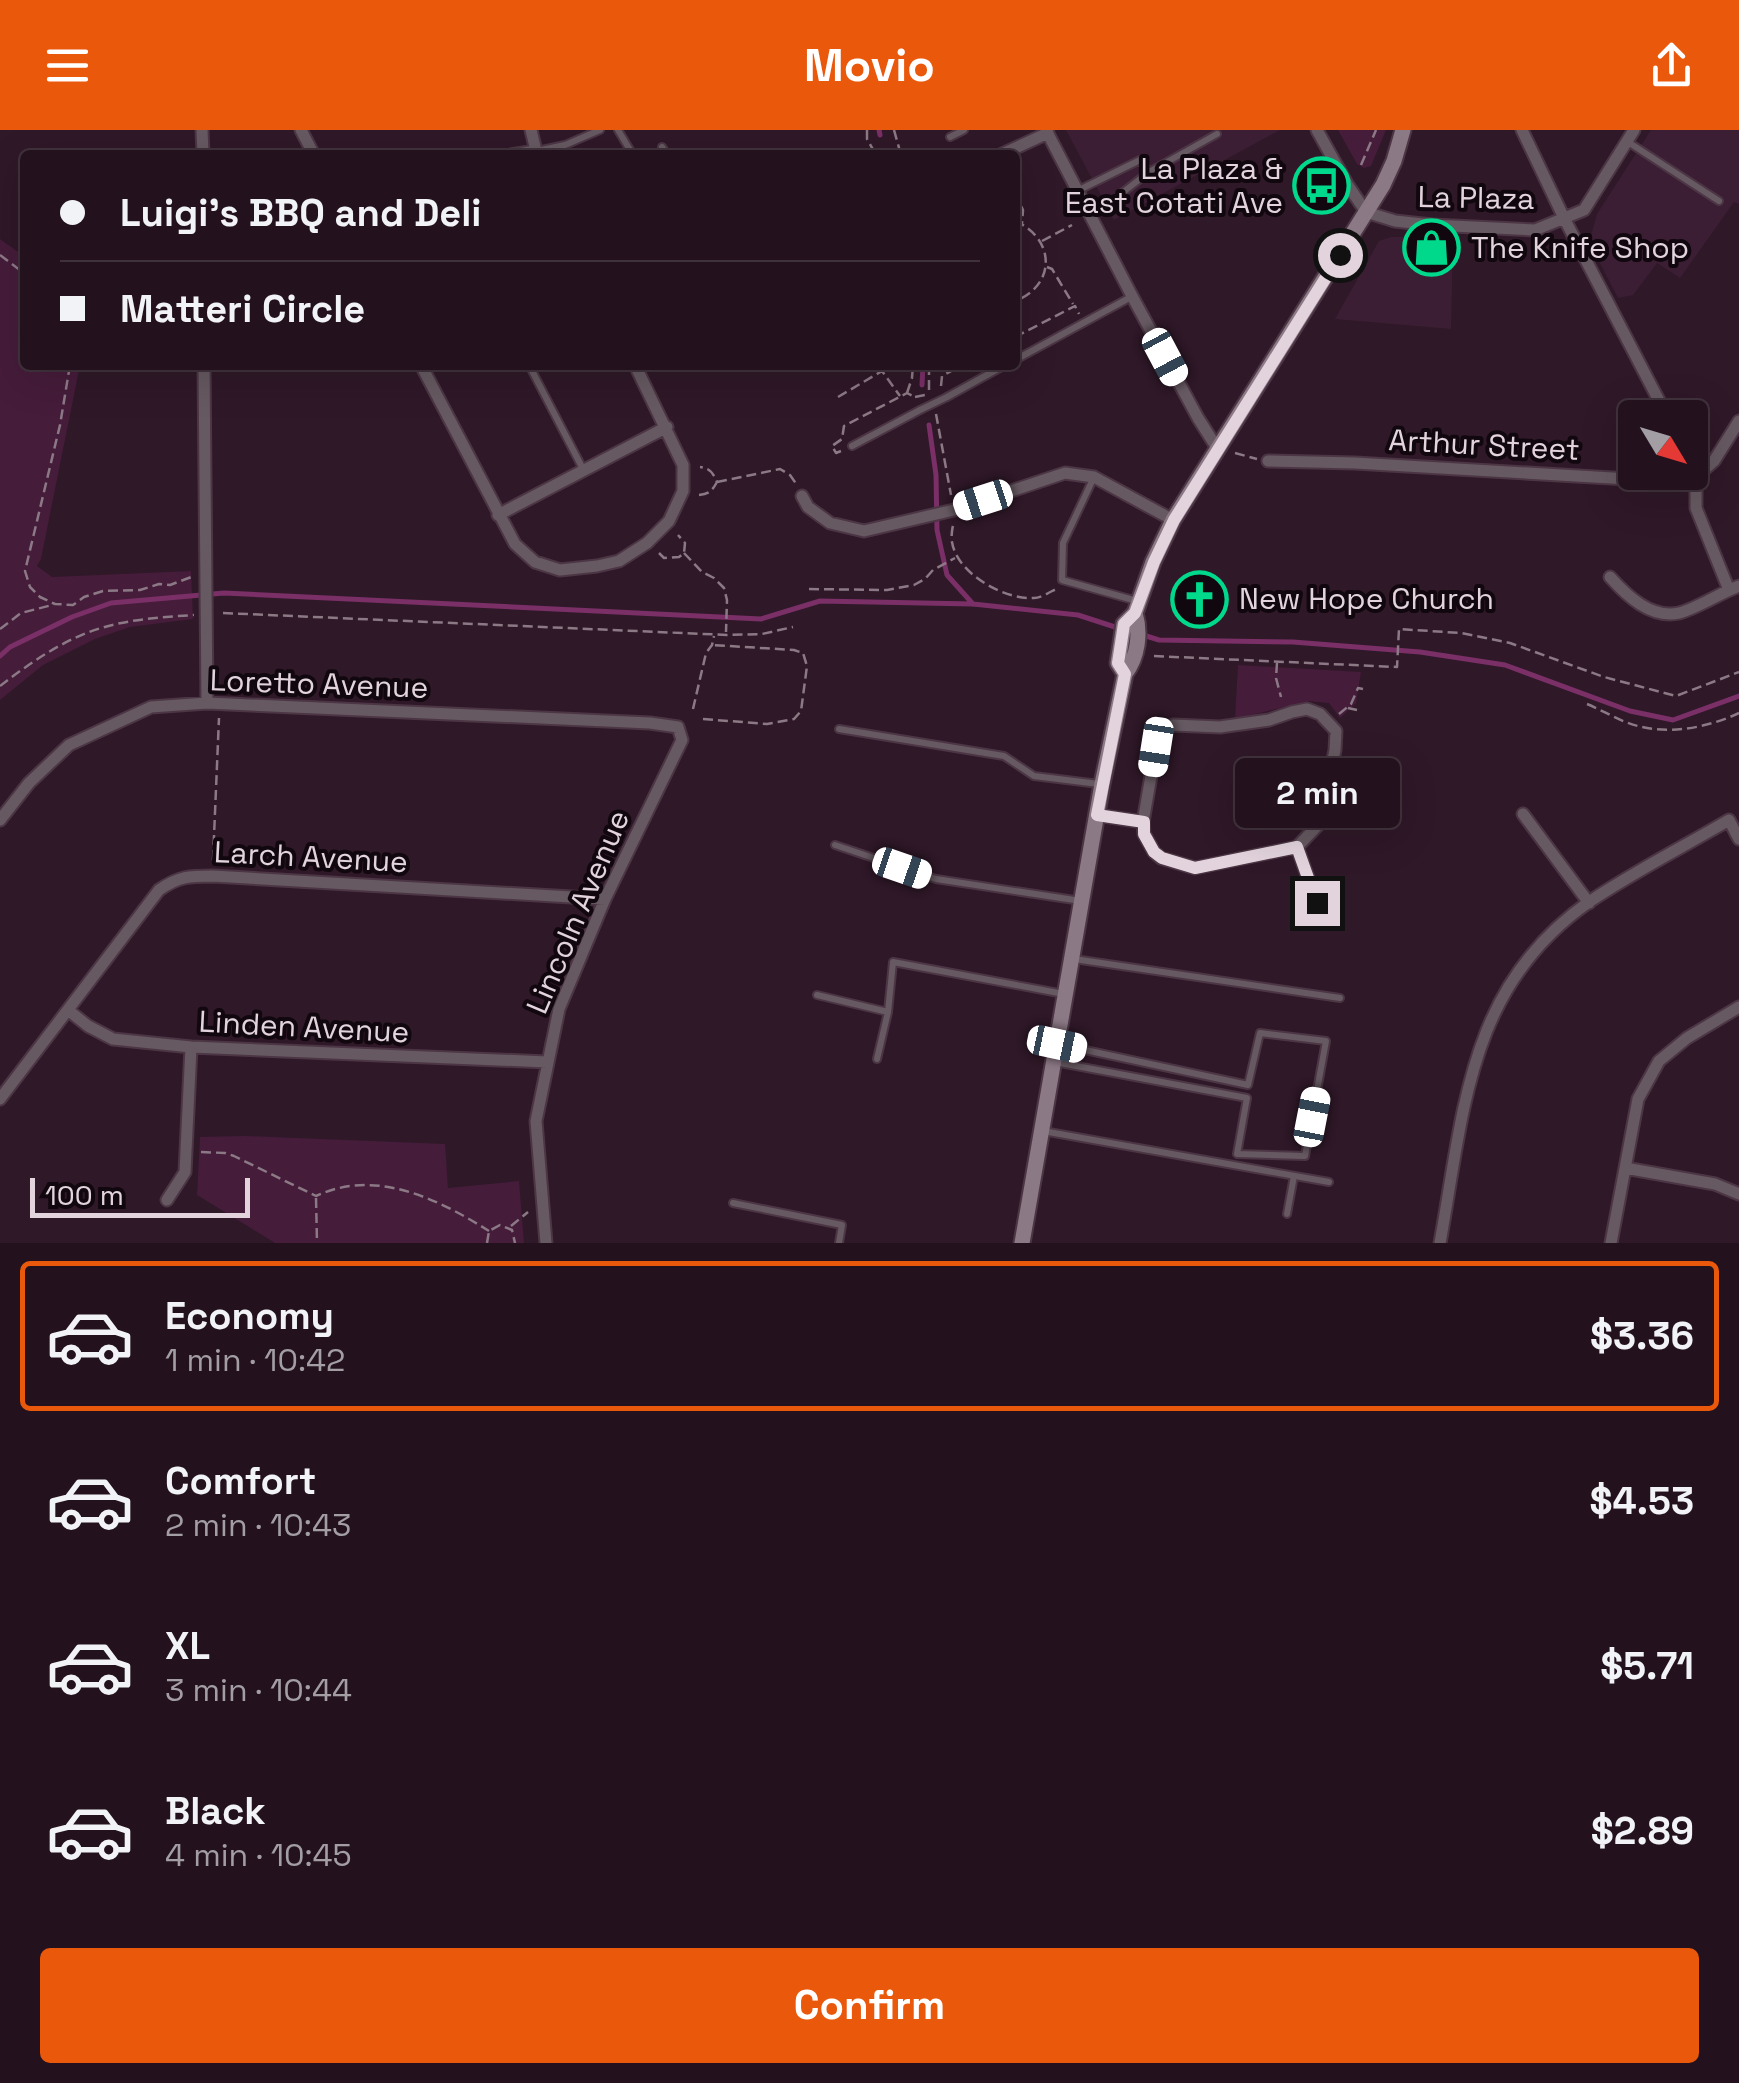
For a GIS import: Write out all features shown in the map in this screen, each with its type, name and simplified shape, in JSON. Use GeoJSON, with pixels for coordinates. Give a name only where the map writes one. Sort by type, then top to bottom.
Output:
{"type":"FeatureCollection","features":[{"type":"Feature","properties":{"kind":"main road"},"geometry":{"type":"LineString","coordinates":[[1025,1243],[1102,784],[1125,674],[1134,662],[1129,641],[1139,627],[1136,607],[1174,520],[1366,212],[1394,161],[1403,130]]}},
{"type":"Feature","properties":{"kind":"street"},"geometry":{"type":"LineString","coordinates":[[1317,130],[1366,212]]}},
{"type":"Feature","properties":{"kind":"street"},"geometry":{"type":"LineString","coordinates":[[1522,130],[1659,400]]}},
{"type":"Feature","properties":{"kind":"street"},"geometry":{"type":"LineString","coordinates":[[1010,150],[1047,132],[1217,448]]}},
{"type":"Feature","properties":{"kind":"street","name":"La Plaza"},"geometry":{"type":"LineString","coordinates":[[1366,212],[1432,226],[1535,230],[1584,210],[1631,136]]}},
{"type":"Feature","properties":{"kind":"street"},"geometry":{"type":"LineString","coordinates":[[204,370],[201,614],[207,703]]}},
{"type":"Feature","properties":{"kind":"street"},"geometry":{"type":"LineString","coordinates":[[424,370],[515,544],[535,562],[560,570],[619,561],[648,543],[669,520],[683,490],[683,466],[638,370]]}},
{"type":"Feature","properties":{"kind":"street"},"geometry":{"type":"LineString","coordinates":[[1708,466],[1739,421]]}},
{"type":"Feature","properties":{"kind":"street"},"geometry":{"type":"LineString","coordinates":[[498,515],[667,428]]}},
{"type":"Feature","properties":{"kind":"street","name":"Arthur Street"},"geometry":{"type":"LineString","coordinates":[[1268,462],[1355,463],[1618,478]]}},
{"type":"Feature","properties":{"kind":"street"},"geometry":{"type":"LineString","coordinates":[[802,496],[808,506],[830,523],[864,532],[955,510],[1065,473],[1094,477],[1174,520]]}},
{"type":"Feature","properties":{"kind":"street"},"geometry":{"type":"LineString","coordinates":[[1610,577],[1626,596],[1659,612],[1678,613],[1734,588],[1696,508],[1696,490]]}},
{"type":"Feature","properties":{"kind":"street","name":"Loretto Avenue"},"geometry":{"type":"LineString","coordinates":[[0,820],[29,782],[69,745],[150,707],[207,703],[678,727]]}},
{"type":"Feature","properties":{"kind":"street"},"geometry":{"type":"LineString","coordinates":[[1307,709],[1320,714],[1336,731],[1320,823],[1297,847],[1195,868],[1154,852],[1144,834],[1144,822],[1156,747],[1166,728],[1220,727],[1269,720],[1307,709]]}},
{"type":"Feature","properties":{"kind":"street","name":"Lincoln Avenue"},"geometry":{"type":"LineString","coordinates":[[546,1243],[536,1121],[560,1010],[605,899],[682,740],[678,727]]}},
{"type":"Feature","properties":{"kind":"street"},"geometry":{"type":"LineString","coordinates":[[1523,814],[1588,903]]}},
{"type":"Feature","properties":{"kind":"street"},"geometry":{"type":"LineString","coordinates":[[1097,815],[1144,822]]}},
{"type":"Feature","properties":{"kind":"street"},"geometry":{"type":"LineString","coordinates":[[1440,1243],[1469,1083],[1492,1015],[1514,978],[1545,939],[1588,903],[1729,820],[1739,839]]}},
{"type":"Feature","properties":{"kind":"street"},"geometry":{"type":"LineString","coordinates":[[1297,847],[1317,903]]}},
{"type":"Feature","properties":{"kind":"street","name":"Larch Avenue"},"geometry":{"type":"LineString","coordinates":[[0,1098],[159,890],[173,880],[189,876],[605,899]]}},
{"type":"Feature","properties":{"kind":"street"},"geometry":{"type":"LineString","coordinates":[[1611,1243],[1638,1100],[1660,1061],[1687,1038],[1739,1007]]}},
{"type":"Feature","properties":{"kind":"street","name":"Linden Avenue"},"geometry":{"type":"LineString","coordinates":[[68,1010],[113,1039],[191,1048],[547,1062]]}},
{"type":"Feature","properties":{"kind":"street"},"geometry":{"type":"LineString","coordinates":[[166,1200],[184,1172],[191,1048]]}},
{"type":"Feature","properties":{"kind":"street"},"geometry":{"type":"LineString","coordinates":[[1625,1168],[1715,1184],[1739,1194]]}},
{"type":"Feature","properties":{"kind":"lane"},"geometry":{"type":"LineString","coordinates":[[547,150],[600,130]]}},
{"type":"Feature","properties":{"kind":"lane"},"geometry":{"type":"LineString","coordinates":[[950,137],[964,130]]}},
{"type":"Feature","properties":{"kind":"lane"},"geometry":{"type":"LineString","coordinates":[[1122,193],[1149,172],[1218,134]]}},
{"type":"Feature","properties":{"kind":"lane"},"geometry":{"type":"LineString","coordinates":[[1631,136],[1719,201]]}},
{"type":"Feature","properties":{"kind":"lane"},"geometry":{"type":"LineString","coordinates":[[1078,190],[1140,160],[1149,172]]}},
{"type":"Feature","properties":{"kind":"lane"},"geometry":{"type":"LineString","coordinates":[[1020,357],[1132,296]]}},
{"type":"Feature","properties":{"kind":"lane"},"geometry":{"type":"LineString","coordinates":[[532,370],[584,470]]}},
{"type":"Feature","properties":{"kind":"lane"},"geometry":{"type":"LineString","coordinates":[[852,446],[994,370]]}},
{"type":"Feature","properties":{"kind":"lane"},"geometry":{"type":"LineString","coordinates":[[1094,477],[1063,543],[1062,580],[1136,607]]}},
{"type":"Feature","properties":{"kind":"lane"},"geometry":{"type":"LineString","coordinates":[[839,728],[1004,756],[1034,776],[1102,784]]}},
{"type":"Feature","properties":{"kind":"lane"},"geometry":{"type":"LineString","coordinates":[[835,845],[936,879],[1082,902]]}},
{"type":"Feature","properties":{"kind":"lane"},"geometry":{"type":"LineString","coordinates":[[1072,958],[1340,998]]}},
{"type":"Feature","properties":{"kind":"lane"},"geometry":{"type":"LineString","coordinates":[[877,1058],[894,962],[1066,995]]}},
{"type":"Feature","properties":{"kind":"lane"},"geometry":{"type":"LineString","coordinates":[[817,995],[888,1012]]}},
{"type":"Feature","properties":{"kind":"lane"},"geometry":{"type":"LineString","coordinates":[[1054,1062],[1247,1098],[1237,1154],[1304,1156],[1326,1041],[1260,1033],[1248,1085],[1057,1044]]}},
{"type":"Feature","properties":{"kind":"lane"},"geometry":{"type":"LineString","coordinates":[[1042,1131],[1329,1182]]}},
{"type":"Feature","properties":{"kind":"lane"},"geometry":{"type":"LineString","coordinates":[[1286,1214],[1294,1176]]}},
{"type":"Feature","properties":{"kind":"lane"},"geometry":{"type":"LineString","coordinates":[[733,1203],[842,1224],[839,1243]]}},
{"type":"Feature","properties":{"kind":"path"},"geometry":{"type":"LineString","coordinates":[[1361,165],[1376,130]]}},
{"type":"Feature","properties":{"kind":"path"},"geometry":{"type":"LineString","coordinates":[[1020,204],[1022,224],[1041,242],[1045,266],[1034,290],[1022,299],[1020,295]]}},
{"type":"Feature","properties":{"kind":"path"},"geometry":{"type":"LineString","coordinates":[[1041,242],[1072,225]]}},
{"type":"Feature","properties":{"kind":"path"},"geometry":{"type":"LineString","coordinates":[[0,255],[20,270]]}},
{"type":"Feature","properties":{"kind":"path"},"geometry":{"type":"LineString","coordinates":[[1045,266],[1052,269],[1080,318]]}},
{"type":"Feature","properties":{"kind":"path"},"geometry":{"type":"LineString","coordinates":[[1031,284],[1034,290]]}},
{"type":"Feature","properties":{"kind":"path"},"geometry":{"type":"LineString","coordinates":[[1020,330],[1022,334],[1075,306]]}},
{"type":"Feature","properties":{"kind":"path"},"geometry":{"type":"LineString","coordinates":[[55,604],[40,597],[30,586],[25,571],[69,370]]}},
{"type":"Feature","properties":{"kind":"path"},"geometry":{"type":"LineString","coordinates":[[852,446],[836,453],[832,446],[842,439],[844,426],[907,392],[912,370]]}},
{"type":"Feature","properties":{"kind":"path"},"geometry":{"type":"LineString","coordinates":[[928,370],[928,388],[955,510],[952,541],[956,556],[986,586],[1008,594],[1036,599],[1060,587],[1062,580]]}},
{"type":"Feature","properties":{"kind":"path"},"geometry":{"type":"LineString","coordinates":[[944,394],[942,376],[953,370]]}},
{"type":"Feature","properties":{"kind":"path"},"geometry":{"type":"LineString","coordinates":[[838,396],[882,371],[900,396]]}},
{"type":"Feature","properties":{"kind":"path"},"geometry":{"type":"LineString","coordinates":[[907,392],[915,397]]}},
{"type":"Feature","properties":{"kind":"path"},"geometry":{"type":"LineString","coordinates":[[1217,448],[1268,462]]}},
{"type":"Feature","properties":{"kind":"path"},"geometry":{"type":"LineString","coordinates":[[699,494],[707,494],[716,482],[712,472],[700,467]]}},
{"type":"Feature","properties":{"kind":"path"},"geometry":{"type":"LineString","coordinates":[[716,482],[780,469],[790,475],[802,496]]}},
{"type":"Feature","properties":{"kind":"path"},"geometry":{"type":"LineString","coordinates":[[678,535],[685,544],[684,553],[724,588],[726,633]]}},
{"type":"Feature","properties":{"kind":"path"},"geometry":{"type":"LineString","coordinates":[[659,553],[672,558],[684,553]]}},
{"type":"Feature","properties":{"kind":"path"},"geometry":{"type":"LineString","coordinates":[[809,589],[887,590],[914,585],[956,556]]}},
{"type":"Feature","properties":{"kind":"path"},"geometry":{"type":"LineString","coordinates":[[0,629],[21,613],[55,604],[73,605],[103,591],[140,590],[201,577]]}},
{"type":"Feature","properties":{"kind":"path"},"geometry":{"type":"LineString","coordinates":[[0,686],[36,659],[98,629],[201,614]]}},
{"type":"Feature","properties":{"kind":"path"},"geometry":{"type":"LineString","coordinates":[[223,614],[714,634],[762,634],[793,627]]}},
{"type":"Feature","properties":{"kind":"path"},"geometry":{"type":"LineString","coordinates":[[1154,656],[1397,667],[1399,629],[1461,633],[1510,643],[1604,677],[1676,696],[1739,672]]}},
{"type":"Feature","properties":{"kind":"path"},"geometry":{"type":"LineString","coordinates":[[693,708],[714,634]]}},
{"type":"Feature","properties":{"kind":"path"},"geometry":{"type":"LineString","coordinates":[[702,719],[767,724],[794,719],[801,712],[807,666],[803,652],[712,645]]}},
{"type":"Feature","properties":{"kind":"path"},"geometry":{"type":"LineString","coordinates":[[1277,661],[1281,697]]}},
{"type":"Feature","properties":{"kind":"path"},"geometry":{"type":"LineString","coordinates":[[1340,714],[1358,688],[1363,689]]}},
{"type":"Feature","properties":{"kind":"path"},"geometry":{"type":"LineString","coordinates":[[1588,704],[1636,726],[1668,730],[1718,723],[1739,713]]}},
{"type":"Feature","properties":{"kind":"path"},"geometry":{"type":"LineString","coordinates":[[1347,708],[1357,710]]}},
{"type":"Feature","properties":{"kind":"path"},"geometry":{"type":"LineString","coordinates":[[213,862],[219,717]]}},
{"type":"Feature","properties":{"kind":"path"},"geometry":{"type":"LineString","coordinates":[[201,1152],[234,1156],[316,1196]]}},
{"type":"Feature","properties":{"kind":"path"},"geometry":{"type":"LineString","coordinates":[[316,1196],[355,1185],[405,1191],[439,1202],[489,1231]]}},
{"type":"Feature","properties":{"kind":"path"},"geometry":{"type":"LineString","coordinates":[[316,1196],[317,1243]]}},
{"type":"Feature","properties":{"kind":"path"},"geometry":{"type":"LineString","coordinates":[[509,1227],[529,1211]]}},
{"type":"Feature","properties":{"kind":"path"},"geometry":{"type":"LineString","coordinates":[[489,1231],[500,1225],[509,1227],[514,1243]]}},
{"type":"Feature","properties":{"kind":"path"},"geometry":{"type":"LineString","coordinates":[[487,1243],[489,1231]]}},
{"type":"Feature","properties":{"kind":"shaded area"},"geometry":{"type":"Polygon","coordinates":[[[1066,130],[1280,130],[1114,220],[1066,130]]]}},
{"type":"Feature","properties":{"kind":"shaded area"},"geometry":{"type":"Polygon","coordinates":[[[1338,130],[1386,130],[1371,166],[1357,164],[1338,130]]]}},
{"type":"Feature","properties":{"kind":"shaded area"},"geometry":{"type":"Polygon","coordinates":[[[1651,130],[1739,130],[1739,204],[1734,202],[1680,278],[1657,263],[1633,295],[1618,298],[1589,242],[1597,214],[1651,130]]]}},
{"type":"Feature","properties":{"kind":"shaded area"},"geometry":{"type":"Polygon","coordinates":[[[1453,236],[1451,329],[1335,319],[1379,241],[1391,237],[1453,236]]]}},
{"type":"Feature","properties":{"kind":"shaded area"},"geometry":{"type":"Polygon","coordinates":[[[0,239],[20,253],[20,370],[79,370],[37,566],[52,577],[191,571],[193,619],[130,627],[95,639],[43,665],[0,700],[0,239]]]}},
{"type":"Feature","properties":{"kind":"shaded area"},"geometry":{"type":"Polygon","coordinates":[[[1238,665],[1361,672],[1356,703],[1340,718],[1329,703],[1309,701],[1235,719],[1238,665]]]}},
{"type":"Feature","properties":{"kind":"shaded area"},"geometry":{"type":"Polygon","coordinates":[[[200,1137],[445,1144],[448,1188],[519,1181],[524,1243],[275,1243],[197,1195],[200,1137]]]}},
{"type":"Feature","properties":{"kind":"waterway"},"geometry":{"type":"LineString","coordinates":[[879,130],[880,135]]}},
{"type":"Feature","properties":{"kind":"waterway"},"geometry":{"type":"LineString","coordinates":[[922,385],[923,370]]}},
{"type":"Feature","properties":{"kind":"waterway"},"geometry":{"type":"LineString","coordinates":[[929,425],[936,475],[937,530],[947,575],[973,604]]}},
{"type":"Feature","properties":{"kind":"waterway"},"geometry":{"type":"LineString","coordinates":[[0,656],[10,647],[72,617],[111,603],[224,593],[761,619],[820,601],[973,604],[1078,615],[1118,628]]}},
{"type":"Feature","properties":{"kind":"waterway"},"geometry":{"type":"LineString","coordinates":[[1143,635],[1159,640],[1293,642],[1420,652],[1505,665],[1630,711],[1673,720],[1739,696]]}},
{"type":"Feature","properties":{"kind":"place","name":"La Plaza & East Cotati Ave"},"geometry":{"type":"Point","coordinates":[1322,186]}},
{"type":"Feature","properties":{"kind":"place","name":"The Knife Shop"},"geometry":{"type":"Point","coordinates":[1432,248]}},
{"type":"Feature","properties":{"kind":"place","name":"New Hope Church"},"geometry":{"type":"Point","coordinates":[1200,599]}},
{"type":"Feature","properties":{"kind":"route"},"geometry":{"type":"LineString","coordinates":[[1317,903],[1297,847],[1195,868],[1154,852],[1144,834],[1144,822],[1097,815],[1125,674],[1118,663],[1124,624],[1135,613],[1174,520],[1340,255]]}}]}
